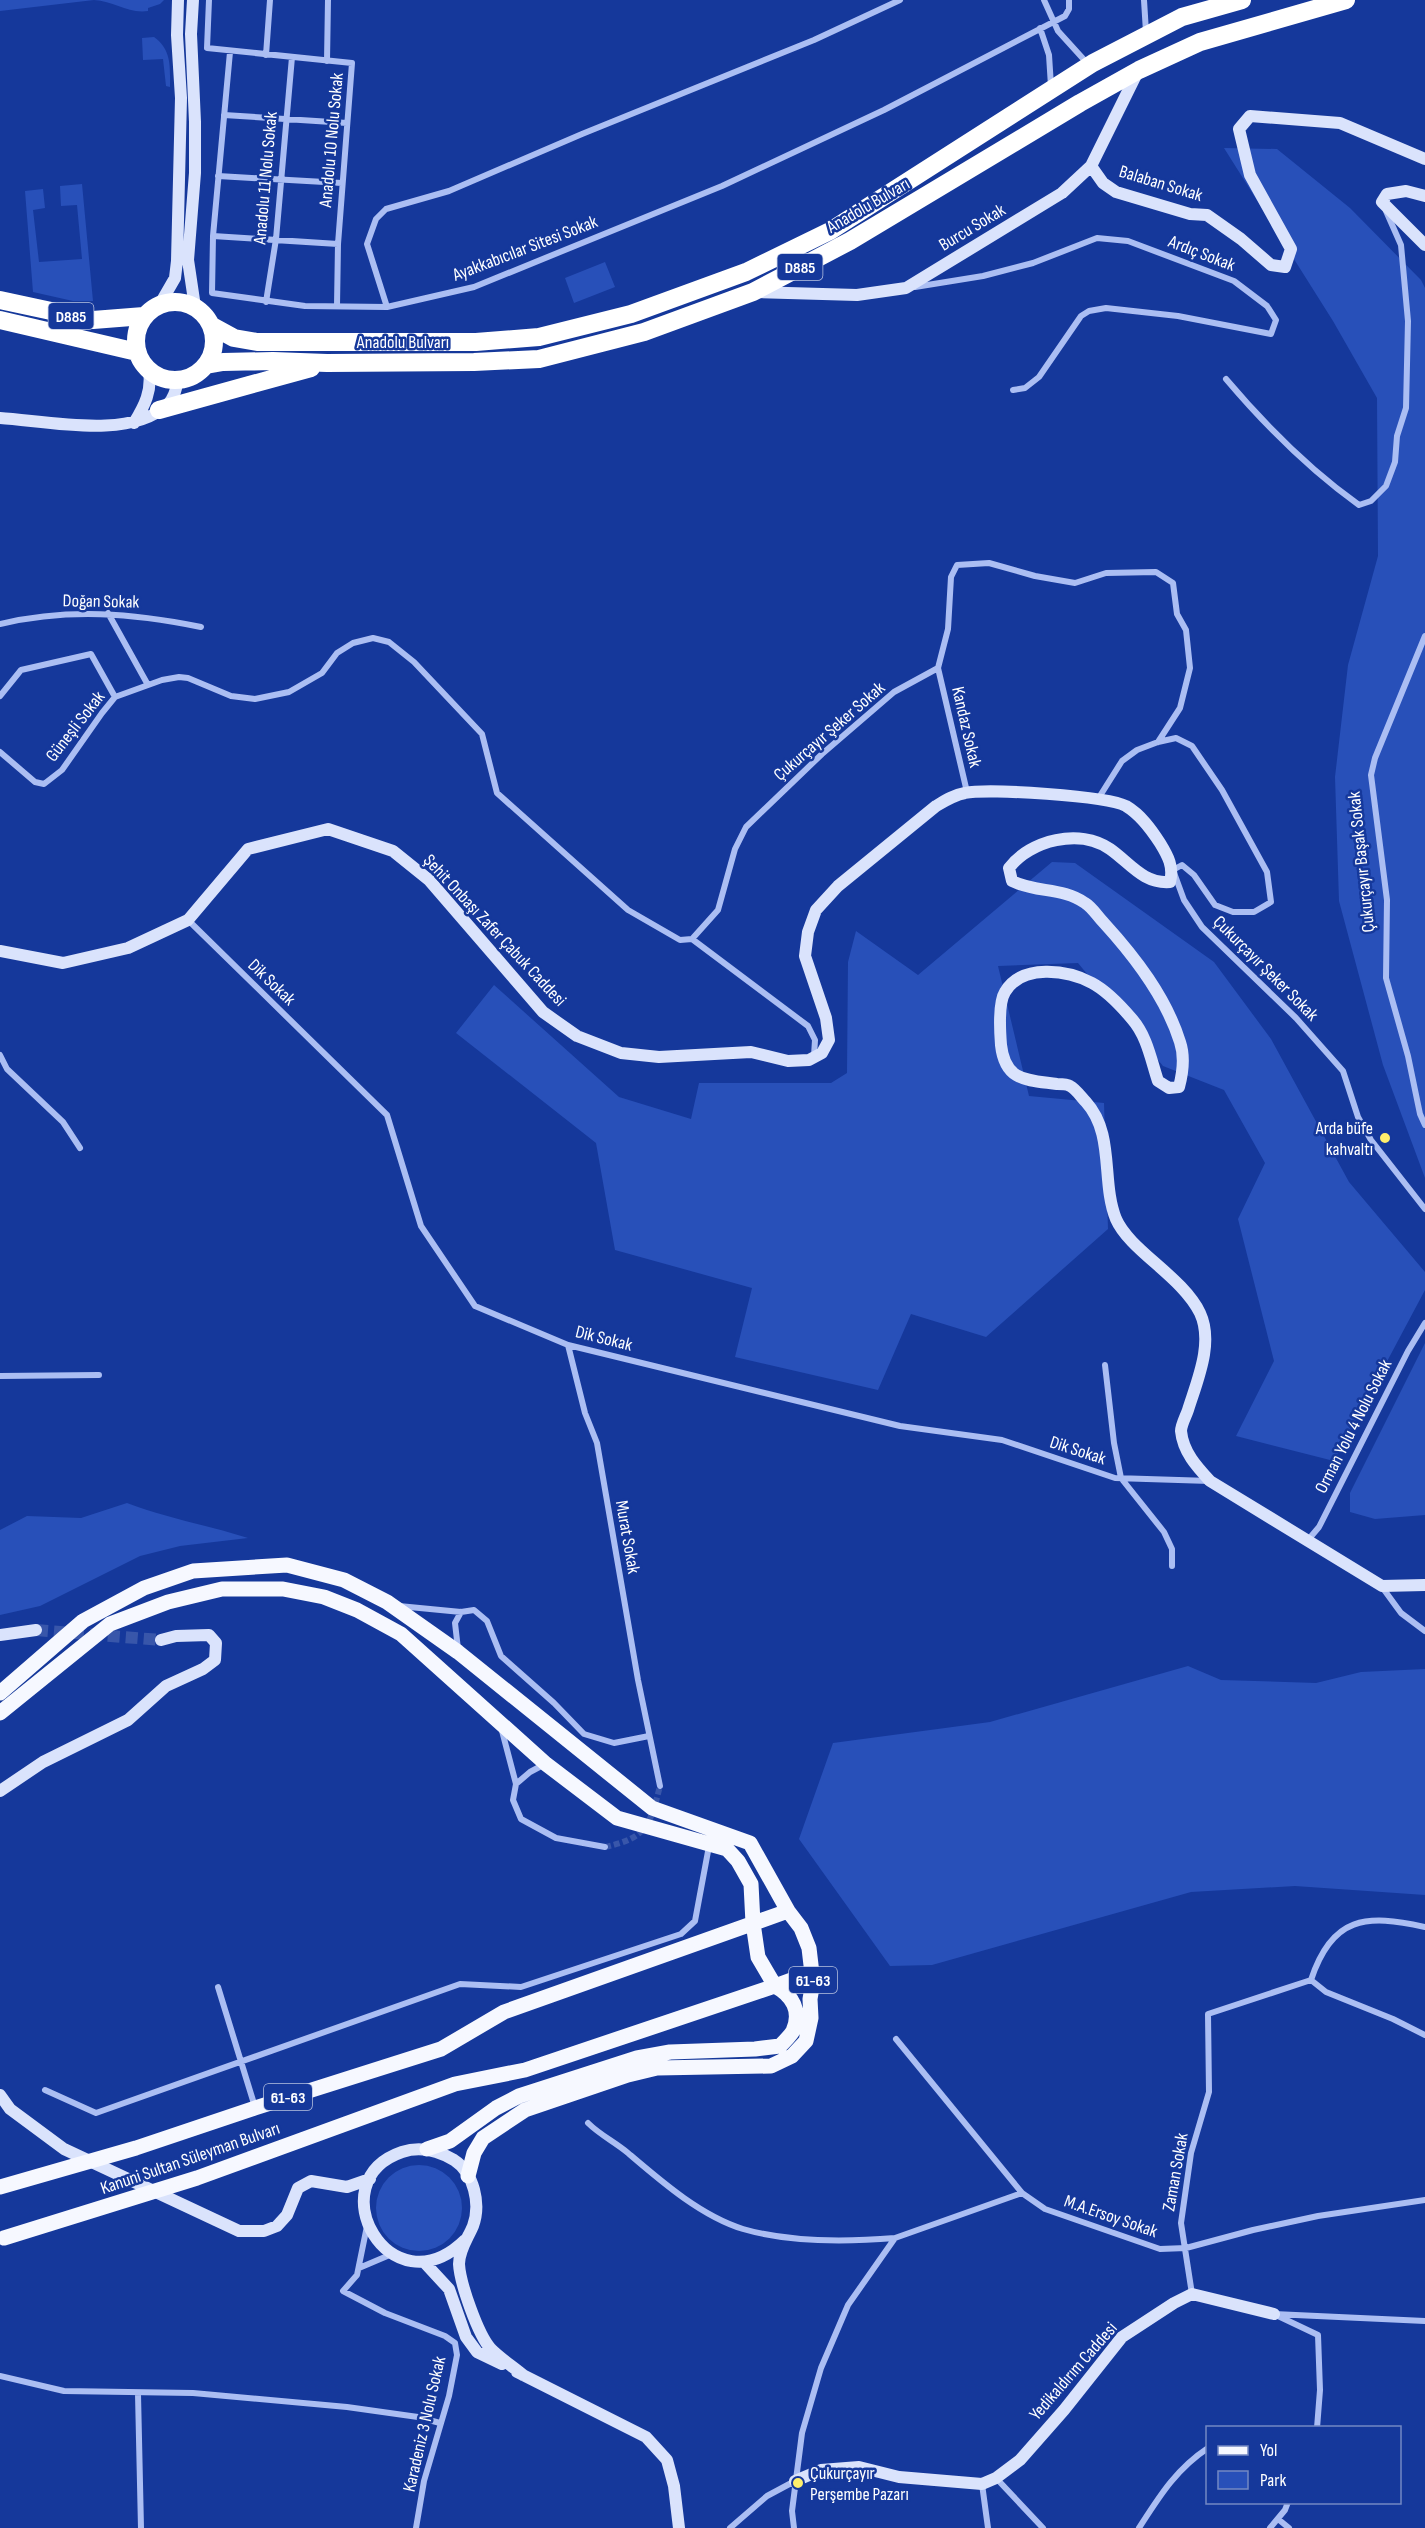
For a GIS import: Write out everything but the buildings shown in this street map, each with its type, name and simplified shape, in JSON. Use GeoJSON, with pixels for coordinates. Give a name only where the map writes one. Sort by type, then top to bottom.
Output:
{"type":"FeatureCollection","features":[{"type":"Feature","properties":{"kind":"highway","name":"Anadolu Bulvarı"},"geometry":{"type":"LineString","coordinates":[[195,307],[207,317],[212,326],[234,338],[257,342],[476,342],[539,336],[631,314],[746,272],[830,231],[1089,65],[1182,17],[1242,0]]}},
{"type":"Feature","properties":{"kind":"highway","name":"Anadolu Bulvarı"},"geometry":{"type":"LineString","coordinates":[[178,380],[189,378],[206,365],[273,361],[474,362],[539,358],[644,332],[753,292],[850,241],[1139,70],[1200,42],[1346,0]]}},
{"type":"Feature","properties":{"kind":"highway","name":"D885"},"geometry":{"type":"LineString","coordinates":[[0,300],[93,320],[144,316]]}},
{"type":"Feature","properties":{"kind":"highway"},"geometry":{"type":"LineString","coordinates":[[178,380],[157,376],[148,370],[137,352],[138,327],[144,316],[160,304],[181,301],[195,307]]}},
{"type":"Feature","properties":{"kind":"highway","name":"D885"},"geometry":{"type":"LineString","coordinates":[[0,320],[137,352]]}},
{"type":"Feature","properties":{"kind":"highway"},"geometry":{"type":"LineString","coordinates":[[206,365],[214,346],[212,326]]}},
{"type":"Feature","properties":{"kind":"highway"},"geometry":{"type":"LineString","coordinates":[[159,410],[327,363]]}},
{"type":"Feature","properties":{"kind":"main road"},"geometry":{"type":"LineString","coordinates":[[0,1693],[83,1621],[144,1588],[193,1571],[287,1565],[344,1580],[392,1605],[458,1652],[651,1808],[750,1843],[788,1911]]}},
{"type":"Feature","properties":{"kind":"main road"},"geometry":{"type":"LineString","coordinates":[[0,1713],[110,1624],[168,1602],[222,1589],[283,1589],[324,1597],[357,1610],[401,1634],[546,1764],[617,1818],[727,1849],[751,1884],[753,1923]]}},
{"type":"Feature","properties":{"kind":"main road","name":"61-63"},"geometry":{"type":"LineString","coordinates":[[427,2149],[450,2141],[496,2108],[519,2096],[637,2058],[670,2052],[780,2046],[793,2030],[796,2007],[788,1992],[775,1986],[759,1957],[753,1923],[788,1911],[801,1928],[813,1972],[811,2018],[806,2041],[792,2056],[771,2066],[657,2068],[628,2075],[525,2110],[483,2138],[474,2153],[468,2176]]}},
{"type":"Feature","properties":{"kind":"main road","name":"Kanuni Sultan Süleyman Bulvarı"},"geometry":{"type":"LineString","coordinates":[[0,2187],[136,2148],[441,2049],[504,2012],[753,1923]]}},
{"type":"Feature","properties":{"kind":"main road","name":"61-63"},"geometry":{"type":"LineString","coordinates":[[775,1986],[813,1972]]}},
{"type":"Feature","properties":{"kind":"main road","name":"Kanuni Sultan Süleyman Bulvarı"},"geometry":{"type":"LineString","coordinates":[[4,2238],[197,2178],[455,2084],[525,2070],[775,1986]]}},
{"type":"Feature","properties":{"kind":"street"},"geometry":{"type":"LineString","coordinates":[[160,304],[175,278],[177,261],[181,98],[177,35],[178,0]]}},
{"type":"Feature","properties":{"kind":"street"},"geometry":{"type":"LineString","coordinates":[[193,0],[191,34],[195,173],[188,260],[195,307]]}},
{"type":"Feature","properties":{"kind":"street"},"geometry":{"type":"LineString","coordinates":[[209,0],[207,48],[327,61]]}},
{"type":"Feature","properties":{"kind":"street"},"geometry":{"type":"LineString","coordinates":[[266,55],[270,0]]}},
{"type":"Feature","properties":{"kind":"street","name":"Anadolu 10 Nolu Sokak"},"geometry":{"type":"LineString","coordinates":[[328,0],[327,61],[352,63],[338,244],[337,306]]}},
{"type":"Feature","properties":{"kind":"street"},"geometry":{"type":"LineString","coordinates":[[387,307],[367,244],[376,219],[386,209],[449,191],[582,134],[814,40],[900,0]]}},
{"type":"Feature","properties":{"kind":"street"},"geometry":{"type":"LineString","coordinates":[[1044,0],[1069,45],[1089,65]]}},
{"type":"Feature","properties":{"kind":"street"},"geometry":{"type":"LineString","coordinates":[[1054,21],[1065,16],[1069,9],[1069,0]]}},
{"type":"Feature","properties":{"kind":"street"},"geometry":{"type":"LineString","coordinates":[[1144,0],[1146,35]]}},
{"type":"Feature","properties":{"kind":"street","name":"Ayakkabıcılar Sitesi Sokak"},"geometry":{"type":"LineString","coordinates":[[213,236],[212,293],[266,302],[387,307],[474,287],[722,186],[884,110],[1054,21]]}},
{"type":"Feature","properties":{"kind":"street"},"geometry":{"type":"LineString","coordinates":[[1040,28],[1049,55],[1051,90]]}},
{"type":"Feature","properties":{"kind":"street"},"geometry":{"type":"LineString","coordinates":[[230,52],[213,236],[338,244]]}},
{"type":"Feature","properties":{"kind":"street","name":"Anadolu 11 Nolu Sokak"},"geometry":{"type":"LineString","coordinates":[[266,302],[276,239],[291,57]]}},
{"type":"Feature","properties":{"kind":"street","name":"Burcu Sokak"},"geometry":{"type":"LineString","coordinates":[[753,292],[857,295],[906,288],[1062,193],[1091,166],[1139,70]]}},
{"type":"Feature","properties":{"kind":"street"},"geometry":{"type":"LineString","coordinates":[[224,115],[347,123]]}},
{"type":"Feature","properties":{"kind":"street","name":"Balaban Sokak"},"geometry":{"type":"LineString","coordinates":[[1091,166],[1103,183],[1116,192],[1190,214],[1207,215],[1241,239],[1270,265],[1286,267],[1291,249],[1250,175],[1239,129],[1250,116],[1340,123],[1425,159]]}},
{"type":"Feature","properties":{"kind":"street"},"geometry":{"type":"LineString","coordinates":[[218,176],[342,183]]}},
{"type":"Feature","properties":{"kind":"street"},"geometry":{"type":"LineString","coordinates":[[1226,379],[1247,404],[1322,476],[1359,505],[1371,501],[1386,486],[1395,462],[1397,436],[1406,408],[1408,321],[1401,245],[1383,202],[1387,194],[1406,191],[1425,196]]}},
{"type":"Feature","properties":{"kind":"street"},"geometry":{"type":"LineString","coordinates":[[1383,202],[1425,245]]}},
{"type":"Feature","properties":{"kind":"street","name":"Ardıç Sokak"},"geometry":{"type":"LineString","coordinates":[[906,288],[993,274],[1033,263],[1097,238],[1128,241],[1234,281],[1267,306],[1276,320],[1271,334],[1178,316],[1106,308],[1089,311],[1081,316],[1039,377],[1025,388],[1013,390]]}},
{"type":"Feature","properties":{"kind":"street"},"geometry":{"type":"LineString","coordinates":[[134,424],[148,398],[151,384],[148,370]]}},
{"type":"Feature","properties":{"kind":"street"},"geometry":{"type":"LineString","coordinates":[[0,417],[113,427],[134,424],[168,405],[175,393],[178,380]]}},
{"type":"Feature","properties":{"kind":"street"},"geometry":{"type":"LineString","coordinates":[[938,668],[948,629],[951,577],[957,565],[989,563],[1035,576],[1074,583],[1106,573],[1156,572],[1173,583],[1177,614],[1186,630],[1190,668],[1180,708],[1158,742],[1137,750],[1122,761],[1098,799]]}},
{"type":"Feature","properties":{"kind":"street"},"geometry":{"type":"LineString","coordinates":[[108,613],[148,685]]}},
{"type":"Feature","properties":{"kind":"street","name":"Doğan Sokak"},"geometry":{"type":"LineString","coordinates":[[0,624],[36,616],[108,613],[162,619],[201,627]]}},
{"type":"Feature","properties":{"kind":"street","name":"Çukurçayır Başak Sokak"},"geometry":{"type":"LineString","coordinates":[[1425,636],[1387,727],[1371,775],[1387,900],[1386,978],[1408,1056],[1420,1114],[1425,1125]]}},
{"type":"Feature","properties":{"kind":"street","name":"Güneşli Sokak"},"geometry":{"type":"LineString","coordinates":[[0,752],[35,782],[44,784],[62,770],[102,712],[116,697],[171,679],[189,678],[231,696],[255,699],[290,692],[322,673],[337,653],[353,643],[374,638],[389,642],[414,662],[483,734],[496,793],[628,910],[680,940],[692,939]]}},
{"type":"Feature","properties":{"kind":"street"},"geometry":{"type":"LineString","coordinates":[[0,696],[21,670],[91,654],[116,697]]}},
{"type":"Feature","properties":{"kind":"street","name":"Kandaz Sokak"},"geometry":{"type":"LineString","coordinates":[[938,668],[967,792]]}},
{"type":"Feature","properties":{"kind":"street","name":"Çukurçayır Şeker Sokak"},"geometry":{"type":"LineString","coordinates":[[692,939],[718,910],[735,849],[746,826],[822,754],[894,692],[938,668]]}},
{"type":"Feature","properties":{"kind":"street","name":"Çukurçayır Şeker Sokak"},"geometry":{"type":"LineString","coordinates":[[1158,742],[1176,738],[1192,746],[1222,790],[1267,872],[1271,902],[1254,912],[1233,912],[1215,905],[1194,875],[1182,865],[1173,870],[1184,900],[1202,927],[1296,1018],[1343,1071],[1358,1117],[1371,1140],[1425,1209]]}},
{"type":"Feature","properties":{"kind":"street"},"geometry":{"type":"LineString","coordinates":[[692,939],[808,1026],[815,1040],[814,1057],[822,1053],[829,1040],[823,1008],[805,956],[808,932],[816,910],[838,886],[936,806],[952,796],[967,792],[1043,794],[1098,799],[1125,806],[1149,826],[1167,854],[1173,870],[1170,882],[1157,883],[1139,874],[1109,848],[1092,841],[1066,839],[1039,844],[1018,855],[1009,868],[1012,881],[1024,887],[1060,891],[1086,903],[1113,932],[1161,997],[1181,1043],[1184,1068],[1179,1087],[1169,1088],[1158,1082],[1148,1046],[1134,1021],[1116,1002],[1092,983],[1069,974],[1043,971],[1022,976],[1005,992],[1000,1016],[1001,1048],[1009,1068],[1021,1079],[1070,1086],[1088,1105],[1100,1125],[1111,1202],[1117,1221],[1128,1236],[1174,1279],[1200,1314],[1205,1342],[1202,1367],[1181,1430],[1190,1459],[1210,1481],[1382,1586],[1401,1613],[1425,1631]]}},
{"type":"Feature","properties":{"kind":"street","name":"Şehit Onbaşı Zafer Çabuk Caddesi"},"geometry":{"type":"LineString","coordinates":[[0,951],[63,963],[128,948],[188,920],[248,849],[328,829],[393,851],[429,880],[543,1012],[577,1036],[621,1053],[658,1057],[752,1052],[788,1061],[814,1057]]}},
{"type":"Feature","properties":{"kind":"street","name":"Dik Sokak"},"geometry":{"type":"LineString","coordinates":[[188,920],[387,1115],[421,1226],[475,1306],[568,1345],[900,1426],[1002,1440],[1121,1478],[1210,1481]]}},
{"type":"Feature","properties":{"kind":"street"},"geometry":{"type":"LineString","coordinates":[[0,1055],[7,1069],[63,1122],[80,1148]]}},
{"type":"Feature","properties":{"kind":"street","name":"Orman Yolu 4 Nolu Sokak"},"geometry":{"type":"LineString","coordinates":[[1308,1541],[1319,1527],[1408,1351],[1425,1323]]}},
{"type":"Feature","properties":{"kind":"street","name":"Murat Sokak"},"geometry":{"type":"LineString","coordinates":[[568,1345],[585,1413],[597,1443],[660,1786]]}},
{"type":"Feature","properties":{"kind":"street"},"geometry":{"type":"LineString","coordinates":[[1105,1365],[1114,1443],[1121,1478],[1164,1532],[1172,1549],[1172,1566]]}},
{"type":"Feature","properties":{"kind":"street"},"geometry":{"type":"LineString","coordinates":[[0,1376],[99,1375]]}},
{"type":"Feature","properties":{"kind":"street"},"geometry":{"type":"LineString","coordinates":[[1382,1586],[1425,1585]]}},
{"type":"Feature","properties":{"kind":"street"},"geometry":{"type":"LineString","coordinates":[[392,1605],[461,1612],[474,1610],[487,1622],[501,1656],[554,1703],[584,1734],[614,1743],[649,1736]]}},
{"type":"Feature","properties":{"kind":"street"},"geometry":{"type":"LineString","coordinates":[[458,1652],[455,1623],[461,1612]]}},
{"type":"Feature","properties":{"kind":"street"},"geometry":{"type":"LineString","coordinates":[[0,1635],[36,1630]]}},
{"type":"Feature","properties":{"kind":"street"},"geometry":{"type":"LineString","coordinates":[[0,1791],[43,1762],[128,1720],[166,1686],[203,1669],[215,1660],[216,1643],[209,1635],[176,1636],[161,1640]]}},
{"type":"Feature","properties":{"kind":"street"},"geometry":{"type":"LineString","coordinates":[[499,1722],[516,1784],[513,1800],[521,1819],[556,1838],[605,1847]]}},
{"type":"Feature","properties":{"kind":"street"},"geometry":{"type":"LineString","coordinates":[[516,1784],[530,1772],[546,1764]]}},
{"type":"Feature","properties":{"kind":"street"},"geometry":{"type":"LineString","coordinates":[[45,2090],[96,2113],[243,2063],[460,1984],[521,1987],[681,1934],[695,1921],[709,1845]]}},
{"type":"Feature","properties":{"kind":"street"},"geometry":{"type":"LineString","coordinates":[[1425,1927],[1391,1920],[1363,1922],[1347,1927],[1336,1935],[1325,1948],[1311,1980],[1326,1992],[1393,2019],[1425,2035]]}},
{"type":"Feature","properties":{"kind":"street","name":"Zaman Sokak"},"geometry":{"type":"LineString","coordinates":[[1192,2294],[1181,2223],[1191,2153],[1209,2092],[1209,2014],[1311,1980]]}},
{"type":"Feature","properties":{"kind":"street"},"geometry":{"type":"LineString","coordinates":[[218,1987],[255,2108]]}},
{"type":"Feature","properties":{"kind":"street","name":"M.A.Ersoy Sokak"},"geometry":{"type":"LineString","coordinates":[[896,2039],[1022,2193],[1045,2209],[1160,2249],[1186,2248],[1318,2216],[1425,2200]]}},
{"type":"Feature","properties":{"kind":"street"},"geometry":{"type":"LineString","coordinates":[[0,2095],[10,2109],[64,2149],[238,2231],[264,2230],[277,2226],[287,2215],[298,2188],[311,2181],[347,2187],[370,2178]]}},
{"type":"Feature","properties":{"kind":"street"},"geometry":{"type":"LineString","coordinates":[[588,2123],[651,2173],[706,2212],[743,2229],[794,2238],[845,2241],[895,2238],[1022,2193]]}},
{"type":"Feature","properties":{"kind":"street"},"geometry":{"type":"LineString","coordinates":[[359,2268],[367,2226],[363,2204],[370,2178],[380,2165],[394,2155],[410,2149],[427,2149],[443,2154],[458,2163],[468,2176],[475,2192],[476,2209],[473,2225],[465,2240],[459,2263],[479,2333],[491,2349],[523,2375]]}},
{"type":"Feature","properties":{"kind":"street"},"geometry":{"type":"LineString","coordinates":[[347,2187],[363,2204]]}},
{"type":"Feature","properties":{"kind":"street"},"geometry":{"type":"LineString","coordinates":[[367,2226],[377,2242],[392,2254],[407,2260],[424,2262],[440,2258],[453,2251],[465,2240]]}},
{"type":"Feature","properties":{"kind":"street"},"geometry":{"type":"LineString","coordinates":[[794,2528],[792,2511],[802,2433],[821,2368],[848,2306],[895,2238]]}},
{"type":"Feature","properties":{"kind":"street"},"geometry":{"type":"LineString","coordinates":[[359,2268],[375,2259],[392,2254]]}},
{"type":"Feature","properties":{"kind":"street"},"geometry":{"type":"LineString","coordinates":[[424,2262],[450,2289],[466,2337],[477,2352],[646,2437],[667,2460],[674,2486],[678,2528]]}},
{"type":"Feature","properties":{"kind":"street","name":"Karadeniz 3 Nolu Sokak"},"geometry":{"type":"LineString","coordinates":[[359,2268],[357,2275],[343,2291],[385,2313],[445,2336],[455,2343],[457,2355],[424,2481],[416,2528]]}},
{"type":"Feature","properties":{"kind":"street"},"geometry":{"type":"LineString","coordinates":[[1192,2294],[1274,2314],[1425,2321]]}},
{"type":"Feature","properties":{"kind":"street","name":"Yedikaldırım Caddesi"},"geometry":{"type":"LineString","coordinates":[[795,2481],[821,2470],[859,2467],[899,2477],[982,2484],[996,2478],[1020,2460],[1064,2410],[1122,2337],[1151,2316],[1192,2294]]}},
{"type":"Feature","properties":{"kind":"street"},"geometry":{"type":"LineString","coordinates":[[1274,2314],[1318,2335],[1320,2390],[1317,2426]]}},
{"type":"Feature","properties":{"kind":"street"},"geometry":{"type":"LineString","coordinates":[[0,2376],[64,2391],[138,2394],[193,2393],[347,2408],[418,2417],[440,2423]]}},
{"type":"Feature","properties":{"kind":"street"},"geometry":{"type":"LineString","coordinates":[[138,2394],[141,2528]]}},
{"type":"Feature","properties":{"kind":"street"},"geometry":{"type":"LineString","coordinates":[[1138,2528],[1167,2483],[1188,2460],[1206,2449]]}},
{"type":"Feature","properties":{"kind":"street"},"geometry":{"type":"LineString","coordinates":[[996,2478],[1043,2528]]}},
{"type":"Feature","properties":{"kind":"street"},"geometry":{"type":"LineString","coordinates":[[729,2528],[767,2496],[795,2481]]}},
{"type":"Feature","properties":{"kind":"street"},"geometry":{"type":"LineString","coordinates":[[982,2484],[988,2528]]}},
{"type":"Feature","properties":{"kind":"street"},"geometry":{"type":"LineString","coordinates":[[1270,2528],[1287,2504]]}},
{"type":"Feature","properties":{"kind":"street"},"geometry":{"type":"LineString","coordinates":[[1278,2519],[1289,2528]]}},
{"type":"Feature","properties":{"kind":"green space"},"geometry":{"type":"Polygon","coordinates":[[[0,0],[94,0],[0,11],[0,0]]]}},
{"type":"Feature","properties":{"kind":"green space"},"geometry":{"type":"Polygon","coordinates":[[[94,0],[164,0],[148,8],[148,11],[141,11],[94,0]]]}},
{"type":"Feature","properties":{"kind":"green space"},"geometry":{"type":"Polygon","coordinates":[[[154,37],[167,53],[170,66],[170,87],[166,86],[163,59],[143,60],[142,38],[154,37]]]}},
{"type":"Feature","properties":{"kind":"green space"},"geometry":{"type":"Polygon","coordinates":[[[1224,148],[1277,149],[1350,208],[1421,280],[1425,288],[1425,1178],[1383,1065],[1339,901],[1335,777],[1348,665],[1378,556],[1377,398],[1333,321],[1224,148]]]}},
{"type":"Feature","properties":{"kind":"green space"},"geometry":{"type":"Polygon","coordinates":[[[82,184],[93,301],[73,301],[33,292],[25,191],[43,189],[45,208],[33,210],[39,262],[82,259],[77,205],[61,206],[60,186],[82,184]]]}},
{"type":"Feature","properties":{"kind":"green space"},"geometry":{"type":"Polygon","coordinates":[[[605,262],[615,287],[574,303],[565,278],[605,262]]]}},
{"type":"Feature","properties":{"kind":"green space"},"geometry":{"type":"Polygon","coordinates":[[[1052,862],[1075,863],[1214,962],[1271,1039],[1349,1182],[1425,1272],[1425,1290],[1334,1461],[1236,1436],[1274,1361],[1238,1219],[1265,1163],[1224,1090],[1163,1066],[1078,963],[998,966],[1029,1096],[1104,1103],[1108,1229],[986,1337],[911,1314],[878,1390],[735,1357],[752,1288],[615,1250],[596,1143],[456,1033],[494,985],[619,1097],[691,1119],[699,1083],[831,1083],[847,1073],[848,962],[856,931],[918,975],[1052,862]]]}},
{"type":"Feature","properties":{"kind":"green space"},"geometry":{"type":"Polygon","coordinates":[[[1425,1343],[1425,1515],[1375,1519],[1350,1512],[1350,1493],[1425,1343]]]}},
{"type":"Feature","properties":{"kind":"green space"},"geometry":{"type":"Polygon","coordinates":[[[127,1503],[248,1538],[180,1546],[140,1556],[40,1606],[0,1615],[0,1530],[27,1516],[81,1518],[127,1503]]]}},
{"type":"Feature","properties":{"kind":"green space"},"geometry":{"type":"Polygon","coordinates":[[[1188,1666],[1221,1680],[1316,1683],[1361,1672],[1425,1669],[1425,1895],[1295,1886],[1191,1892],[932,1965],[890,1966],[799,1839],[833,1743],[990,1722],[1188,1666]]]}},
{"type":"Feature","properties":{"kind":"green space"},"geometry":{"type":"Polygon","coordinates":[[[419,2165],[443,2172],[455,2184],[462,2208],[455,2232],[443,2244],[419,2251],[395,2244],[383,2232],[376,2208],[383,2184],[395,2172],[419,2165]]]}},
{"type":"Feature","properties":{"kind":"tunnel"},"geometry":{"type":"LineString","coordinates":[[36,1630],[161,1640]]}},
{"type":"Feature","properties":{"kind":"tunnel"},"geometry":{"type":"LineString","coordinates":[[605,1847],[630,1839],[644,1828],[653,1811],[660,1786]]}},
{"type":"Feature","properties":{"kind":"place","name":"Arda büfe kahvaltı"},"geometry":{"type":"Point","coordinates":[1385,1138]}},
{"type":"Feature","properties":{"kind":"place","name":"Çukurçayır Perşembe Pazarı"},"geometry":{"type":"Point","coordinates":[798,2483]}}]}
